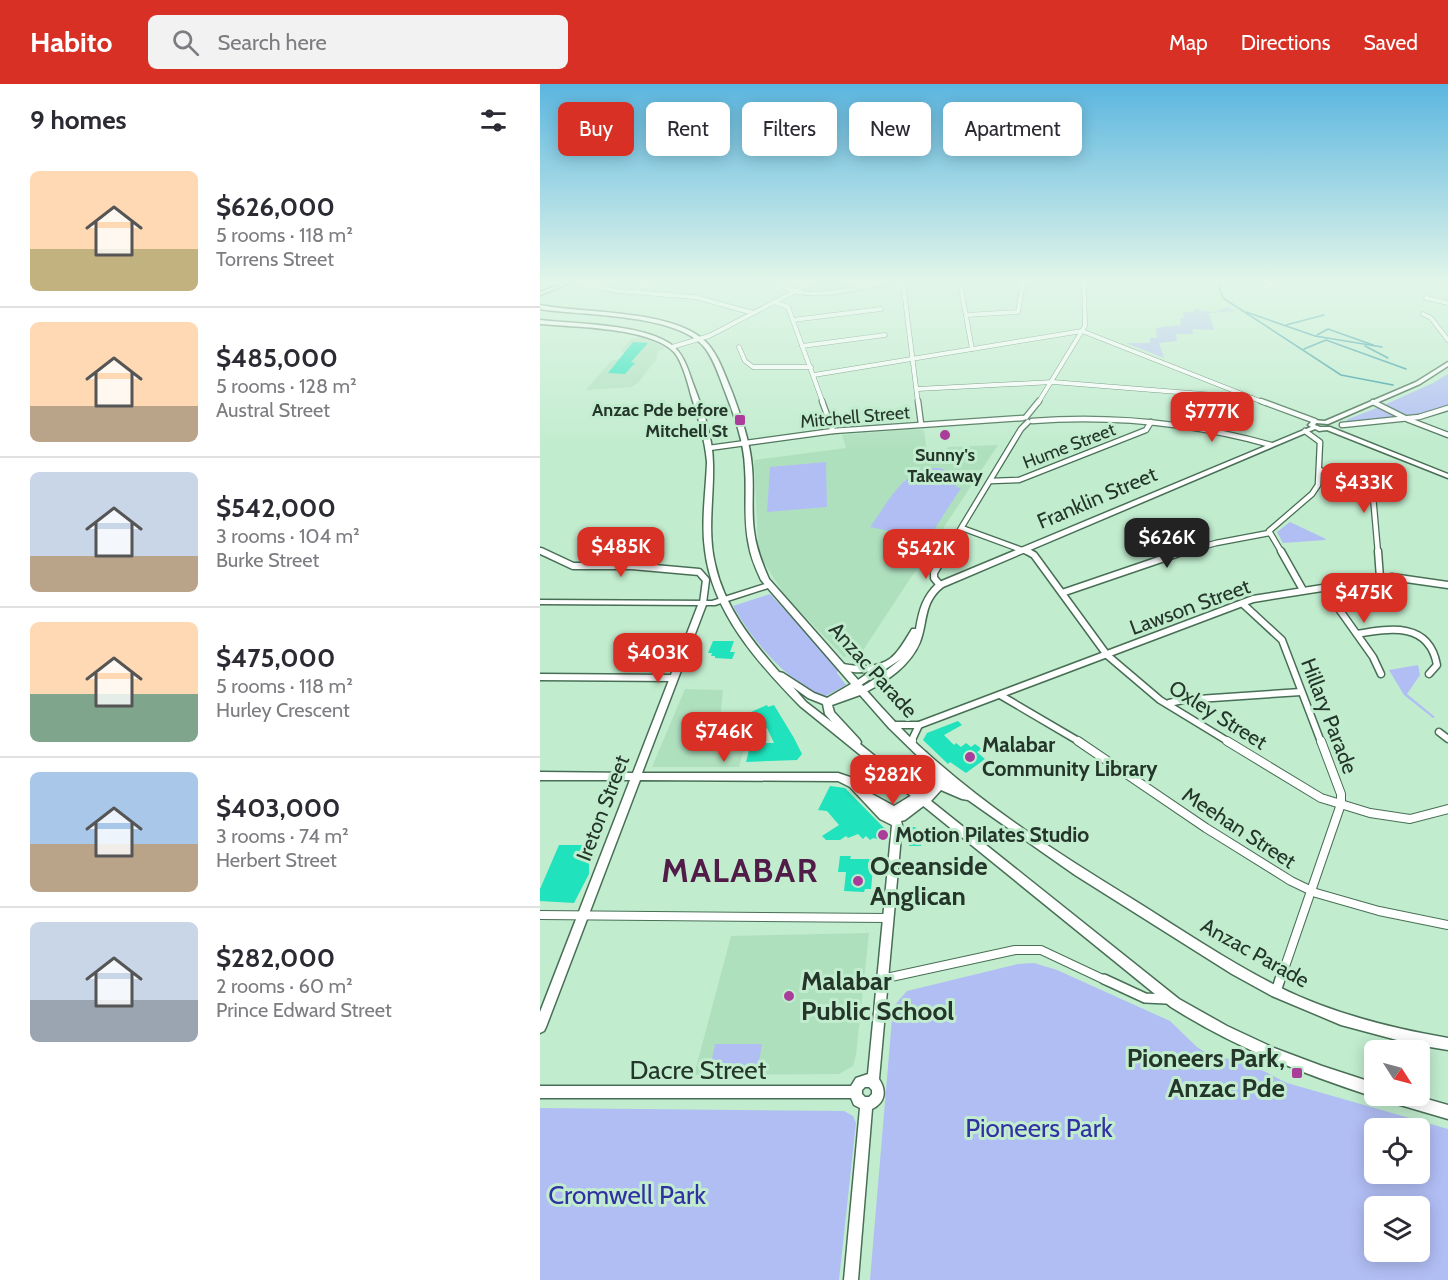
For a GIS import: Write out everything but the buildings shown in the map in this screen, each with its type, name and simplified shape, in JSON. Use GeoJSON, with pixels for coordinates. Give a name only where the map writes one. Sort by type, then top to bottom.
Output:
{"type":"FeatureCollection","features":[{"type":"Feature","properties":{"kind":"main road"},"geometry":{"type":"LineString","coordinates":[[654,339],[672,347],[684,368],[709,448],[707,538],[714,576],[740,626],[771,669],[808,708],[1175,1003],[1204,1022],[1263,1052],[1364,1087]]}},
{"type":"Feature","properties":{"kind":"main road","name":"Anzac Parade"},"geometry":{"type":"LineString","coordinates":[[699,339],[715,360],[745,442],[749,539],[756,561],[768,585],[892,725],[922,755],[979,803],[1079,872],[1236,970],[1276,992],[1341,1019],[1412,1038],[1448,1044]]}},
{"type":"Feature","properties":{"kind":"main road"},"geometry":{"type":"LineString","coordinates":[[771,669],[813,698],[828,703],[860,687]]}},
{"type":"Feature","properties":{"kind":"main road"},"geometry":{"type":"LineString","coordinates":[[828,703],[828,711],[869,758]]}},
{"type":"Feature","properties":{"kind":"main road"},"geometry":{"type":"LineString","coordinates":[[922,755],[938,777],[940,785]]}},
{"type":"Feature","properties":{"kind":"main road"},"geometry":{"type":"LineString","coordinates":[[920,799],[929,787],[940,785],[979,803]]}},
{"type":"Feature","properties":{"kind":"main road"},"geometry":{"type":"LineString","coordinates":[[1428,1106],[1448,1112]]}},
{"type":"Feature","properties":{"kind":"street"},"geometry":{"type":"LineString","coordinates":[[672,347],[699,339]]}},
{"type":"Feature","properties":{"kind":"street"},"geometry":{"type":"LineString","coordinates":[[800,339],[833,431]]}},
{"type":"Feature","properties":{"kind":"street"},"geometry":{"type":"LineString","coordinates":[[802,346],[856,339]]}},
{"type":"Feature","properties":{"kind":"street"},"geometry":{"type":"LineString","coordinates":[[911,339],[921,424]]}},
{"type":"Feature","properties":{"kind":"street"},"geometry":{"type":"LineString","coordinates":[[970,339],[972,349]]}},
{"type":"Feature","properties":{"kind":"street"},"geometry":{"type":"LineString","coordinates":[[814,375],[1034,339]]}},
{"type":"Feature","properties":{"kind":"street"},"geometry":{"type":"LineString","coordinates":[[860,687],[892,671],[906,658],[917,640],[926,602],[940,585],[934,578],[934,573],[1077,339]]}},
{"type":"Feature","properties":{"kind":"street"},"geometry":{"type":"LineString","coordinates":[[1106,339],[1313,424]]}},
{"type":"Feature","properties":{"kind":"street"},"geometry":{"type":"LineString","coordinates":[[739,347],[745,361],[753,367],[811,368]]}},
{"type":"Feature","properties":{"kind":"street"},"geometry":{"type":"LineString","coordinates":[[1327,425],[1418,383],[1448,364]]}},
{"type":"Feature","properties":{"kind":"street"},"geometry":{"type":"LineString","coordinates":[[917,389],[1050,382],[1111,385],[1253,398]]}},
{"type":"Feature","properties":{"kind":"street"},"geometry":{"type":"LineString","coordinates":[[1373,402],[1406,419],[1448,435]]}},
{"type":"Feature","properties":{"kind":"street"},"geometry":{"type":"LineString","coordinates":[[1342,425],[1406,419],[1433,414],[1448,408]]}},
{"type":"Feature","properties":{"kind":"street","name":"Mitchell Street"},"geometry":{"type":"LineString","coordinates":[[709,448],[833,431],[1027,419],[1151,422],[1212,431],[1271,445]]}},
{"type":"Feature","properties":{"kind":"street","name":"Hume Street"},"geometry":{"type":"LineString","coordinates":[[991,481],[1019,480],[1146,430],[1151,422]]}},
{"type":"Feature","properties":{"kind":"street","name":"Franklin Street"},"geometry":{"type":"LineString","coordinates":[[940,585],[1305,431],[1313,424],[1322,430],[1327,425]]}},
{"type":"Feature","properties":{"kind":"street"},"geometry":{"type":"LineString","coordinates":[[1327,425],[1448,476]]}},
{"type":"Feature","properties":{"kind":"street"},"geometry":{"type":"LineString","coordinates":[[1303,590],[1269,533],[1271,527],[1312,494],[1318,485],[1320,440],[1305,431]]}},
{"type":"Feature","properties":{"kind":"street"},"geometry":{"type":"LineString","coordinates":[[1320,470],[1364,488],[1373,496],[1380,578]]}},
{"type":"Feature","properties":{"kind":"street"},"geometry":{"type":"LineString","coordinates":[[962,528],[1024,549]]}},
{"type":"Feature","properties":{"kind":"street"},"geometry":{"type":"LineString","coordinates":[[1062,593],[1209,544],[1269,533]]}},
{"type":"Feature","properties":{"kind":"street","name":"Oxley Street"},"geometry":{"type":"LineString","coordinates":[[1024,549],[1034,555],[1107,655],[1160,700],[1169,703],[1284,777],[1321,798],[1370,813],[1410,819],[1448,809]]}},
{"type":"Feature","properties":{"kind":"street"},"geometry":{"type":"LineString","coordinates":[[540,551],[573,566],[632,566],[699,572],[706,580],[703,603]]}},
{"type":"Feature","properties":{"kind":"street","name":"Lawson Street"},"geometry":{"type":"LineString","coordinates":[[892,725],[919,725],[1253,599],[1392,577],[1448,585]]}},
{"type":"Feature","properties":{"kind":"street"},"geometry":{"type":"LineString","coordinates":[[540,602],[703,603],[725,600],[768,585]]}},
{"type":"Feature","properties":{"kind":"street"},"geometry":{"type":"LineString","coordinates":[[1324,588],[1357,634],[1381,674]]}},
{"type":"Feature","properties":{"kind":"street","name":"Ireton Street"},"geometry":{"type":"LineString","coordinates":[[540,1027],[703,603]]}},
{"type":"Feature","properties":{"kind":"street","name":"Hillary Parade"},"geometry":{"type":"LineString","coordinates":[[1243,604],[1282,640],[1341,794],[1341,804],[1276,992]]}},
{"type":"Feature","properties":{"kind":"street"},"geometry":{"type":"LineString","coordinates":[[860,687],[894,661],[918,628]]}},
{"type":"Feature","properties":{"kind":"street"},"geometry":{"type":"LineString","coordinates":[[1357,634],[1398,629],[1419,636],[1428,642],[1436,653],[1437,665],[1429,674]]}},
{"type":"Feature","properties":{"kind":"street"},"geometry":{"type":"LineString","coordinates":[[843,667],[869,669],[894,661]]}},
{"type":"Feature","properties":{"kind":"street"},"geometry":{"type":"LineString","coordinates":[[540,677],[674,678]]}},
{"type":"Feature","properties":{"kind":"street"},"geometry":{"type":"LineString","coordinates":[[1169,703],[1301,692]]}},
{"type":"Feature","properties":{"kind":"street","name":"Meehan Street"},"geometry":{"type":"LineString","coordinates":[[1000,695],[1083,744],[1206,828],[1292,881],[1312,891],[1379,911],[1448,926]]}},
{"type":"Feature","properties":{"kind":"street"},"geometry":{"type":"LineString","coordinates":[[911,743],[919,725]]}},
{"type":"Feature","properties":{"kind":"street"},"geometry":{"type":"LineString","coordinates":[[1439,732],[1448,739]]}},
{"type":"Feature","properties":{"kind":"street"},"geometry":{"type":"LineString","coordinates":[[540,776],[838,777],[849,781],[886,818],[920,799]]}},
{"type":"Feature","properties":{"kind":"street"},"geometry":{"type":"LineString","coordinates":[[873,1081],[895,815]]}},
{"type":"Feature","properties":{"kind":"street"},"geometry":{"type":"LineString","coordinates":[[540,915],[887,918]]}},
{"type":"Feature","properties":{"kind":"street"},"geometry":{"type":"LineString","coordinates":[[881,977],[891,978],[1015,950],[1041,950],[1145,998],[1162,998],[1175,1003]]}},
{"type":"Feature","properties":{"kind":"street"},"geometry":{"type":"LineString","coordinates":[[867,1080],[873,1081],[878,1085],[878,1092],[875,1099],[866,1104],[859,1101],[856,1092],[860,1083],[867,1080]]}},
{"type":"Feature","properties":{"kind":"street","name":"Dacre Street"},"geometry":{"type":"LineString","coordinates":[[540,1092],[856,1092]]}},
{"type":"Feature","properties":{"kind":"street"},"geometry":{"type":"LineString","coordinates":[[851,1280],[866,1104]]}},
{"type":"Feature","properties":{"kind":"shaded area"},"geometry":{"type":"Polygon","coordinates":[[[631,339],[648,339],[665,348],[658,352],[656,360],[638,383],[631,387],[586,390],[611,361],[620,359],[625,354],[621,350],[631,339]]]}},
{"type":"Feature","properties":{"kind":"shaded area"},"geometry":{"type":"Polygon","coordinates":[[[924,430],[927,452],[941,452],[949,447],[998,445],[862,652],[844,657],[785,596],[763,561],[758,546],[754,460],[846,448],[842,435],[924,430]]]}},
{"type":"Feature","properties":{"kind":"shaded area"},"geometry":{"type":"Polygon","coordinates":[[[685,689],[723,690],[720,720],[748,735],[739,767],[652,767],[685,689]]]}},
{"type":"Feature","properties":{"kind":"shaded area","name":"Malabar Public School"},"geometry":{"type":"Polygon","coordinates":[[[869,933],[853,1066],[839,1074],[694,1075],[731,936],[869,933]]]}},
{"type":"Feature","properties":{"kind":"green space"},"geometry":{"type":"Polygon","coordinates":[[[1150,339],[1177,339],[1177,341],[1159,343],[1164,358],[1126,343],[1150,343],[1150,339]]]}},
{"type":"Feature","properties":{"kind":"green space"},"geometry":{"type":"Polygon","coordinates":[[[1448,374],[1448,407],[1410,415],[1384,405],[1433,383],[1448,374]]]}},
{"type":"Feature","properties":{"kind":"green space"},"geometry":{"type":"Polygon","coordinates":[[[1379,407],[1394,417],[1350,423],[1346,420],[1379,407]]]}},
{"type":"Feature","properties":{"kind":"green space"},"geometry":{"type":"Polygon","coordinates":[[[826,462],[827,507],[767,512],[770,467],[826,462]]]}},
{"type":"Feature","properties":{"kind":"green space"},"geometry":{"type":"Polygon","coordinates":[[[939,468],[950,471],[958,480],[956,487],[961,488],[928,539],[870,527],[907,479],[927,469],[939,468]]]}},
{"type":"Feature","properties":{"kind":"green space"},"geometry":{"type":"Polygon","coordinates":[[[1290,522],[1326,539],[1283,543],[1277,532],[1290,522]]]}},
{"type":"Feature","properties":{"kind":"green space"},"geometry":{"type":"Polygon","coordinates":[[[770,594],[839,668],[837,673],[846,685],[820,699],[794,680],[760,646],[733,606],[770,594]]]}},
{"type":"Feature","properties":{"kind":"green space"},"geometry":{"type":"Polygon","coordinates":[[[1418,665],[1420,675],[1407,694],[1435,717],[1433,718],[1404,695],[1389,670],[1418,665]]]}},
{"type":"Feature","properties":{"kind":"green space","name":"Pioneers Park"},"geometry":{"type":"Polygon","coordinates":[[[1034,963],[1057,970],[1170,1021],[1197,1047],[1212,1057],[1242,1060],[1287,1083],[1410,1118],[1364,1118],[1364,1184],[1430,1184],[1430,1124],[1448,1129],[1448,1280],[870,1280],[893,1007],[907,991],[1018,964],[1034,963]]]}},
{"type":"Feature","properties":{"kind":"green space"},"geometry":{"type":"Polygon","coordinates":[[[715,1044],[762,1044],[758,1068],[710,1068],[715,1044]]]}},
{"type":"Feature","properties":{"kind":"green space","name":"Cromwell Park"},"geometry":{"type":"Polygon","coordinates":[[[540,1108],[844,1111],[853,1116],[856,1123],[839,1280],[540,1280],[540,1108]]]}},
{"type":"Feature","properties":{"kind":"waterway"},"geometry":{"type":"LineString","coordinates":[[1286,339],[1341,375],[1393,385]]}},
{"type":"Feature","properties":{"kind":"waterway"},"geometry":{"type":"LineString","coordinates":[[1332,339],[1382,347]]}},
{"type":"Feature","properties":{"kind":"waterway"},"geometry":{"type":"LineString","coordinates":[[1356,339],[1373,345]]}},
{"type":"Feature","properties":{"kind":"waterway"},"geometry":{"type":"LineString","coordinates":[[1304,349],[1326,340],[1406,369]]}},
{"type":"Feature","properties":{"kind":"waterway"},"geometry":{"type":"LineString","coordinates":[[1365,346],[1388,358]]}},
{"type":"Feature","properties":{"kind":"place","name":"Anzac Pde before Mitchell St"},"geometry":{"type":"Point","coordinates":[740,420]}},
{"type":"Feature","properties":{"kind":"place","name":"Sunny's Takeaway"},"geometry":{"type":"Point","coordinates":[945,435]}},
{"type":"Feature","properties":{"kind":"place","name":"Malabar Community Library"},"geometry":{"type":"Point","coordinates":[970,757]}},
{"type":"Feature","properties":{"kind":"place","name":"Motion Pilates Studio"},"geometry":{"type":"Point","coordinates":[883,835]}},
{"type":"Feature","properties":{"kind":"place","name":"Oceanside Anglican"},"geometry":{"type":"Point","coordinates":[858,881]}},
{"type":"Feature","properties":{"kind":"place","name":"Malabar Public School"},"geometry":{"type":"Point","coordinates":[789,996]}},
{"type":"Feature","properties":{"kind":"place","name":"Pioneers Park, Anzac Pde"},"geometry":{"type":"Point","coordinates":[1297,1073]}},
{"type":"Feature","properties":{"kind":"district","name":"MALABAR"},"geometry":{"type":"Point","coordinates":[740,870]}}]}
